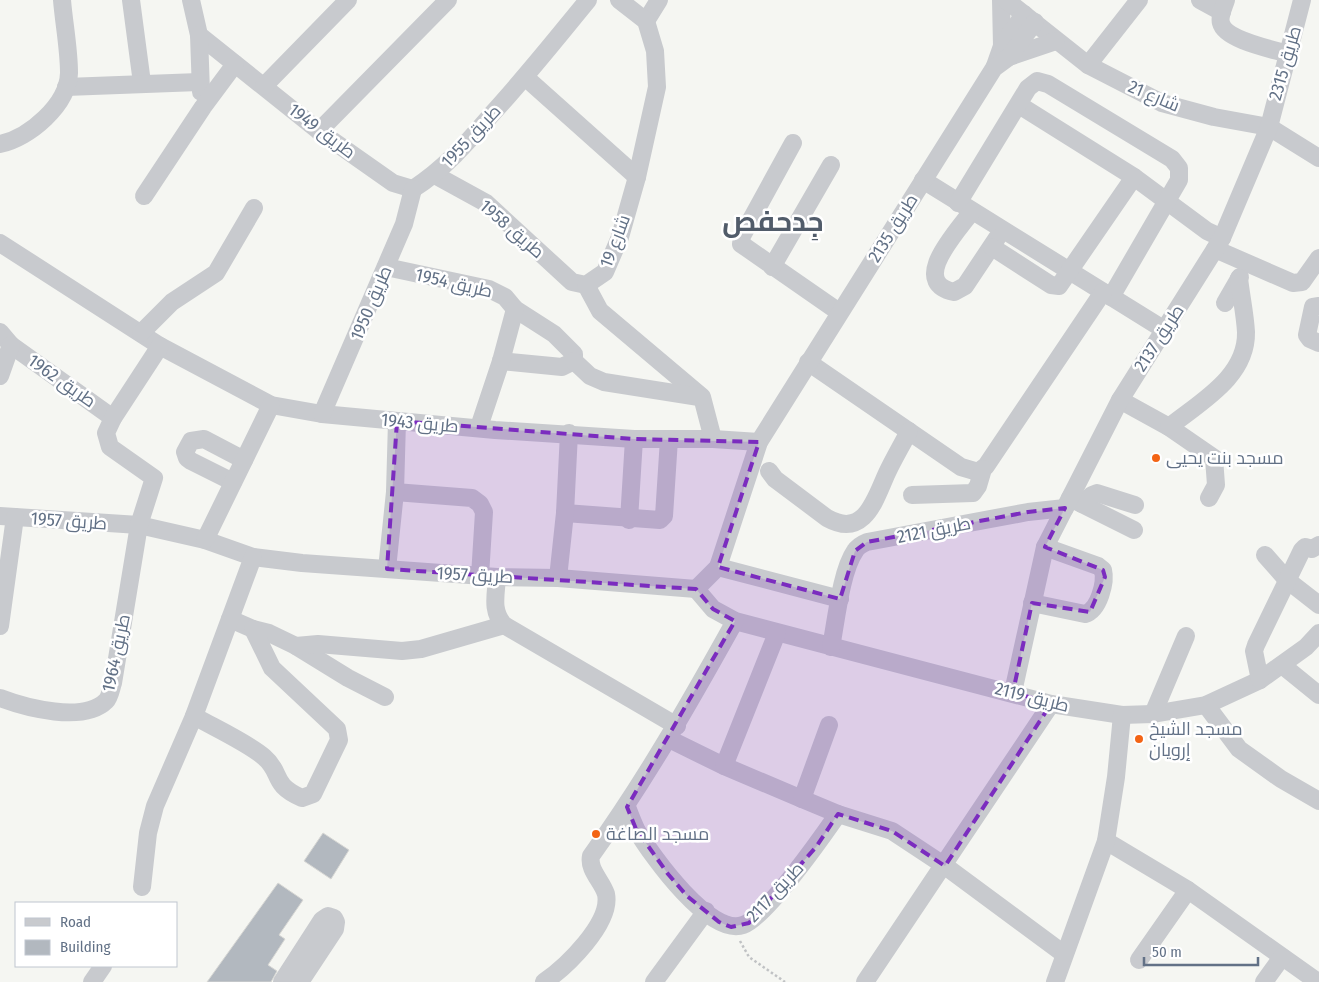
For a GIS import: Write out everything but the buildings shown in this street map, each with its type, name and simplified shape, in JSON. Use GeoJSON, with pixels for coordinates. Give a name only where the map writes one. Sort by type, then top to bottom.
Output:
{"type":"FeatureCollection","features":[{"type":"Feature","properties":{"kind":"street"},"geometry":{"type":"LineString","coordinates":[[0,144],[19,138],[31,131],[44,118],[66,87],[69,74],[62,0]]}},
{"type":"Feature","properties":{"kind":"street"},"geometry":{"type":"LineString","coordinates":[[131,0],[142,83]]}},
{"type":"Feature","properties":{"kind":"street"},"geometry":{"type":"LineString","coordinates":[[191,0],[199,35],[199,82],[203,107]]}},
{"type":"Feature","properties":{"kind":"street"},"geometry":{"type":"LineString","coordinates":[[264,86],[329,8],[348,0]]}},
{"type":"Feature","properties":{"kind":"street"},"geometry":{"type":"LineString","coordinates":[[319,131],[448,0]]}},
{"type":"Feature","properties":{"kind":"street","name":"طريق 1955"},"geometry":{"type":"LineString","coordinates":[[413,189],[435,175],[457,154],[525,78],[588,0]]}},
{"type":"Feature","properties":{"kind":"street"},"geometry":{"type":"LineString","coordinates":[[619,0],[646,21],[659,0]]}},
{"type":"Feature","properties":{"kind":"street"},"geometry":{"type":"LineString","coordinates":[[1001,0],[1006,52]]}},
{"type":"Feature","properties":{"kind":"street","name":"شارع 21"},"geometry":{"type":"LineString","coordinates":[[1006,0],[1056,41],[1088,64],[1162,103],[1214,117],[1269,127],[1319,158]]}},
{"type":"Feature","properties":{"kind":"street"},"geometry":{"type":"LineString","coordinates":[[1088,64],[1139,0]]}},
{"type":"Feature","properties":{"kind":"street"},"geometry":{"type":"LineString","coordinates":[[1200,0],[1224,6],[1220,21],[1223,29],[1232,36],[1288,54]]}},
{"type":"Feature","properties":{"kind":"street","name":"طريق 2315"},"geometry":{"type":"LineString","coordinates":[[1269,127],[1302,0]]}},
{"type":"Feature","properties":{"kind":"street"},"geometry":{"type":"LineString","coordinates":[[1006,52],[1030,18]]}},
{"type":"Feature","properties":{"kind":"street","name":"شارع 19"},"geometry":{"type":"LineString","coordinates":[[646,21],[654,51],[657,87],[637,177],[620,237],[605,272],[586,285],[600,311],[702,397]]}},
{"type":"Feature","properties":{"kind":"street","name":"طريق 1949"},"geometry":{"type":"LineString","coordinates":[[199,35],[319,131],[394,183],[413,189]]}},
{"type":"Feature","properties":{"kind":"street"},"geometry":{"type":"LineString","coordinates":[[1006,52],[1056,41]]}},
{"type":"Feature","properties":{"kind":"street","name":"طريق 2135"},"geometry":{"type":"LineString","coordinates":[[759,442],[839,312],[1006,52]]}},
{"type":"Feature","properties":{"kind":"street"},"geometry":{"type":"LineString","coordinates":[[144,196],[203,107],[236,64]]}},
{"type":"Feature","properties":{"kind":"street"},"geometry":{"type":"LineString","coordinates":[[525,78],[637,177]]}},
{"type":"Feature","properties":{"kind":"street"},"geometry":{"type":"LineString","coordinates":[[912,496],[972,493],[978,486],[983,470],[1107,295],[1167,201],[1180,174],[1176,163],[1172,159],[1041,81],[1030,85],[935,265],[934,278],[937,284],[947,290],[960,291],[966,286],[1002,230]]}},
{"type":"Feature","properties":{"kind":"street"},"geometry":{"type":"LineString","coordinates":[[66,87],[199,82]]}},
{"type":"Feature","properties":{"kind":"street"},"geometry":{"type":"LineString","coordinates":[[1019,105],[1134,177],[1167,201],[1207,231],[1243,271],[1293,283],[1302,282],[1319,258]]}},
{"type":"Feature","properties":{"kind":"street","name":"طريق 2137"},"geometry":{"type":"LineString","coordinates":[[1013,692],[1045,547],[1072,503],[1120,400],[1219,243],[1269,127]]}},
{"type":"Feature","properties":{"kind":"street"},"geometry":{"type":"LineString","coordinates":[[793,143],[741,240],[744,248],[839,312]]}},
{"type":"Feature","properties":{"kind":"street"},"geometry":{"type":"LineString","coordinates":[[772,267],[830,165]]}},
{"type":"Feature","properties":{"kind":"street","name":"طريق 1958"},"geometry":{"type":"LineString","coordinates":[[435,175],[486,203],[572,282],[586,285]]}},
{"type":"Feature","properties":{"kind":"street"},"geometry":{"type":"LineString","coordinates":[[992,247],[1055,287],[1062,284],[1134,177]]}},
{"type":"Feature","properties":{"kind":"street"},"geometry":{"type":"LineString","coordinates":[[923,180],[1163,329]]}},
{"type":"Feature","properties":{"kind":"street","name":"طريق 1950"},"geometry":{"type":"LineString","coordinates":[[322,414],[386,267],[407,215],[413,189]]}},
{"type":"Feature","properties":{"kind":"street"},"geometry":{"type":"LineString","coordinates":[[141,333],[172,302],[216,273],[254,208]]}},
{"type":"Feature","properties":{"kind":"street","name":"طريق 1943"},"geometry":{"type":"LineString","coordinates":[[0,243],[160,346],[271,406],[322,414],[397,421],[634,439],[713,439],[759,442]]}},
{"type":"Feature","properties":{"kind":"street","name":"طريق 1954"},"geometry":{"type":"LineString","coordinates":[[386,267],[489,289],[505,296],[514,309],[560,339],[572,350],[574,361],[590,376],[604,382],[702,397]]}},
{"type":"Feature","properties":{"kind":"street"},"geometry":{"type":"LineString","coordinates":[[1225,303],[1243,271]]}},
{"type":"Feature","properties":{"kind":"street"},"geometry":{"type":"LineString","coordinates":[[1169,427],[1230,379],[1236,367],[1245,342],[1246,331],[1243,271]]}},
{"type":"Feature","properties":{"kind":"street"},"geometry":{"type":"LineString","coordinates":[[1319,306],[1313,307],[1307,335],[1310,340],[1319,343]]}},
{"type":"Feature","properties":{"kind":"street","name":"طريق 1954"},"geometry":{"type":"LineString","coordinates":[[479,427],[501,361],[514,309]]}},
{"type":"Feature","properties":{"kind":"street","name":"طريق 1962"},"geometry":{"type":"LineString","coordinates":[[0,376],[5,339],[113,418]]}},
{"type":"Feature","properties":{"kind":"street"},"geometry":{"type":"LineString","coordinates":[[139,526],[154,478],[110,447],[106,433],[113,418],[160,346]]}},
{"type":"Feature","properties":{"kind":"street"},"geometry":{"type":"LineString","coordinates":[[501,361],[562,367],[574,361]]}},
{"type":"Feature","properties":{"kind":"street"},"geometry":{"type":"LineString","coordinates":[[808,362],[966,470],[978,472],[983,470]]}},
{"type":"Feature","properties":{"kind":"street"},"geometry":{"type":"LineString","coordinates":[[702,397],[713,439]]}},
{"type":"Feature","properties":{"kind":"street"},"geometry":{"type":"LineString","coordinates":[[1120,400],[1169,427],[1214,458],[1216,485],[1209,498]]}},
{"type":"Feature","properties":{"kind":"street"},"geometry":{"type":"LineString","coordinates":[[205,540],[271,406]]}},
{"type":"Feature","properties":{"kind":"street"},"geometry":{"type":"LineString","coordinates":[[387,569],[395,492],[397,421]]}},
{"type":"Feature","properties":{"kind":"street"},"geometry":{"type":"LineString","coordinates":[[753,462],[769,471],[775,479],[826,518],[845,524],[855,522],[863,517],[874,504],[884,479],[909,431]]}},
{"type":"Feature","properties":{"kind":"street"},"geometry":{"type":"LineString","coordinates":[[558,578],[565,513],[569,433]]}},
{"type":"Feature","properties":{"kind":"street"},"geometry":{"type":"LineString","coordinates":[[233,482],[191,461],[187,458],[185,452],[191,441],[204,439],[244,460]]}},
{"type":"Feature","properties":{"kind":"street"},"geometry":{"type":"LineString","coordinates":[[629,520],[634,439]]}},
{"type":"Feature","properties":{"kind":"street"},"geometry":{"type":"LineString","coordinates":[[565,513],[629,520],[660,520],[664,516],[669,439]]}},
{"type":"Feature","properties":{"kind":"street"},"geometry":{"type":"LineString","coordinates":[[696,589],[718,567],[759,442]]}},
{"type":"Feature","properties":{"kind":"street"},"geometry":{"type":"LineString","coordinates":[[395,492],[472,498],[480,504],[484,512],[489,576],[494,609],[504,625],[724,766],[838,814],[892,831],[945,866],[1064,954]]}},
{"type":"Feature","properties":{"kind":"street","name":"طريق 2121"},"geometry":{"type":"LineString","coordinates":[[831,647],[840,599],[855,551],[867,542],[1072,503],[1097,493],[1135,505]]}},
{"type":"Feature","properties":{"kind":"street"},"geometry":{"type":"LineString","coordinates":[[1072,503],[1134,530]]}},
{"type":"Feature","properties":{"kind":"street"},"geometry":{"type":"LineString","coordinates":[[1,618],[7,516]]}},
{"type":"Feature","properties":{"kind":"street","name":"طريق 1957"},"geometry":{"type":"LineString","coordinates":[[7,516],[139,526],[205,540],[253,557],[387,569],[489,576],[558,578],[696,589]]}},
{"type":"Feature","properties":{"kind":"street","name":"طريق 1964"},"geometry":{"type":"LineString","coordinates":[[0,698],[24,705],[76,714],[88,712],[108,699],[113,684],[139,526]]}},
{"type":"Feature","properties":{"kind":"street"},"geometry":{"type":"LineString","coordinates":[[1260,680],[1254,651],[1302,550],[1305,548],[1312,549],[1319,545]]}},
{"type":"Feature","properties":{"kind":"street"},"geometry":{"type":"LineString","coordinates":[[1032,603],[1085,614],[1095,608],[1105,577],[1103,570],[1098,566],[1045,547]]}},
{"type":"Feature","properties":{"kind":"street"},"geometry":{"type":"LineString","coordinates":[[1265,555],[1287,580],[1319,605]]}},
{"type":"Feature","properties":{"kind":"street"},"geometry":{"type":"LineString","coordinates":[[142,887],[148,834],[155,806],[194,716],[253,557]]}},
{"type":"Feature","properties":{"kind":"street"},"geometry":{"type":"LineString","coordinates":[[718,567],[840,599]]}},
{"type":"Feature","properties":{"kind":"street","name":"طريق 2119"},"geometry":{"type":"LineString","coordinates":[[696,589],[713,609],[735,621],[1013,692],[1051,704],[1122,715],[1152,714],[1206,705],[1260,680],[1306,647],[1319,633]]}},
{"type":"Feature","properties":{"kind":"street"},"geometry":{"type":"LineString","coordinates":[[230,619],[253,629],[269,633],[296,646],[348,678],[385,697]]}},
{"type":"Feature","properties":{"kind":"street"},"geometry":{"type":"LineString","coordinates":[[544,982],[554,975],[578,950],[602,921],[606,893],[591,866],[591,856],[627,807],[673,732],[735,621]]}},
{"type":"Feature","properties":{"kind":"street"},"geometry":{"type":"LineString","coordinates":[[296,646],[318,644],[394,650],[422,649],[504,625]]}},
{"type":"Feature","properties":{"kind":"street"},"geometry":{"type":"LineString","coordinates":[[194,716],[265,758],[279,784],[289,792],[302,798],[313,794],[339,740],[339,734],[337,729],[272,668],[253,629]]}},
{"type":"Feature","properties":{"kind":"street"},"geometry":{"type":"LineString","coordinates":[[724,766],[777,633]]}},
{"type":"Feature","properties":{"kind":"street"},"geometry":{"type":"LineString","coordinates":[[1152,714],[1186,636]]}},
{"type":"Feature","properties":{"kind":"street"},"geometry":{"type":"LineString","coordinates":[[1282,665],[1319,695]]}},
{"type":"Feature","properties":{"kind":"street"},"geometry":{"type":"LineString","coordinates":[[865,982],[945,866],[1051,704]]}},
{"type":"Feature","properties":{"kind":"street"},"geometry":{"type":"LineString","coordinates":[[1206,705],[1239,749],[1281,779],[1319,801]]}},
{"type":"Feature","properties":{"kind":"street"},"geometry":{"type":"LineString","coordinates":[[1055,982],[1106,841],[1116,777],[1122,715]]}},
{"type":"Feature","properties":{"kind":"street"},"geometry":{"type":"LineString","coordinates":[[802,799],[829,725]]}},
{"type":"Feature","properties":{"kind":"street","name":"طريق 2117"},"geometry":{"type":"LineString","coordinates":[[627,807],[636,829],[668,874],[687,896],[719,922],[731,927],[749,923],[762,911],[816,847],[838,814]]}},
{"type":"Feature","properties":{"kind":"street"},"geometry":{"type":"LineString","coordinates":[[1106,841],[1188,890],[1282,957],[1317,979]]}},
{"type":"Feature","properties":{"kind":"street"},"geometry":{"type":"LineString","coordinates":[[1139,960],[1188,890]]}},
{"type":"Feature","properties":{"kind":"street"},"geometry":{"type":"LineString","coordinates":[[654,982],[706,911]]}},
{"type":"Feature","properties":{"kind":"street"},"geometry":{"type":"LineString","coordinates":[[282,982],[322,920],[328,916],[334,918],[336,922],[335,929],[300,982]]}},
{"type":"Feature","properties":{"kind":"street"},"geometry":{"type":"LineString","coordinates":[[1264,982],[1282,957]]}},
{"type":"Feature","properties":{"kind":"street"},"geometry":{"type":"LineString","coordinates":[[92,982],[102,967]]}},
{"type":"Feature","properties":{"kind":"path"},"geometry":{"type":"LineString","coordinates":[[731,927],[749,957],[785,982]]}},
{"type":"Feature","properties":{"kind":"highlighted area"},"geometry":{"type":"Polygon","coordinates":[[[397,421],[634,439],[759,442],[718,567],[840,599],[855,551],[867,542],[1028,512],[1065,508],[1045,547],[1103,570],[1105,577],[1090,612],[1032,603],[1013,692],[1051,704],[945,866],[892,831],[838,814],[816,847],[749,923],[731,927],[719,922],[687,896],[668,874],[636,829],[627,807],[735,621],[713,609],[696,589],[387,569],[397,421]]]}},
{"type":"Feature","properties":{"kind":"place","name":"مسجد بنت يحيى"},"geometry":{"type":"Point","coordinates":[1156,458]}},
{"type":"Feature","properties":{"kind":"place","name":"مسجد الشيخ إرويان"},"geometry":{"type":"Point","coordinates":[1139,739]}},
{"type":"Feature","properties":{"kind":"place","name":"مسجد الصاغة"},"geometry":{"type":"Point","coordinates":[596,834]}},
{"type":"Feature","properties":{"kind":"district","name":"جِدحفص"},"geometry":{"type":"Point","coordinates":[773,221]}}]}
